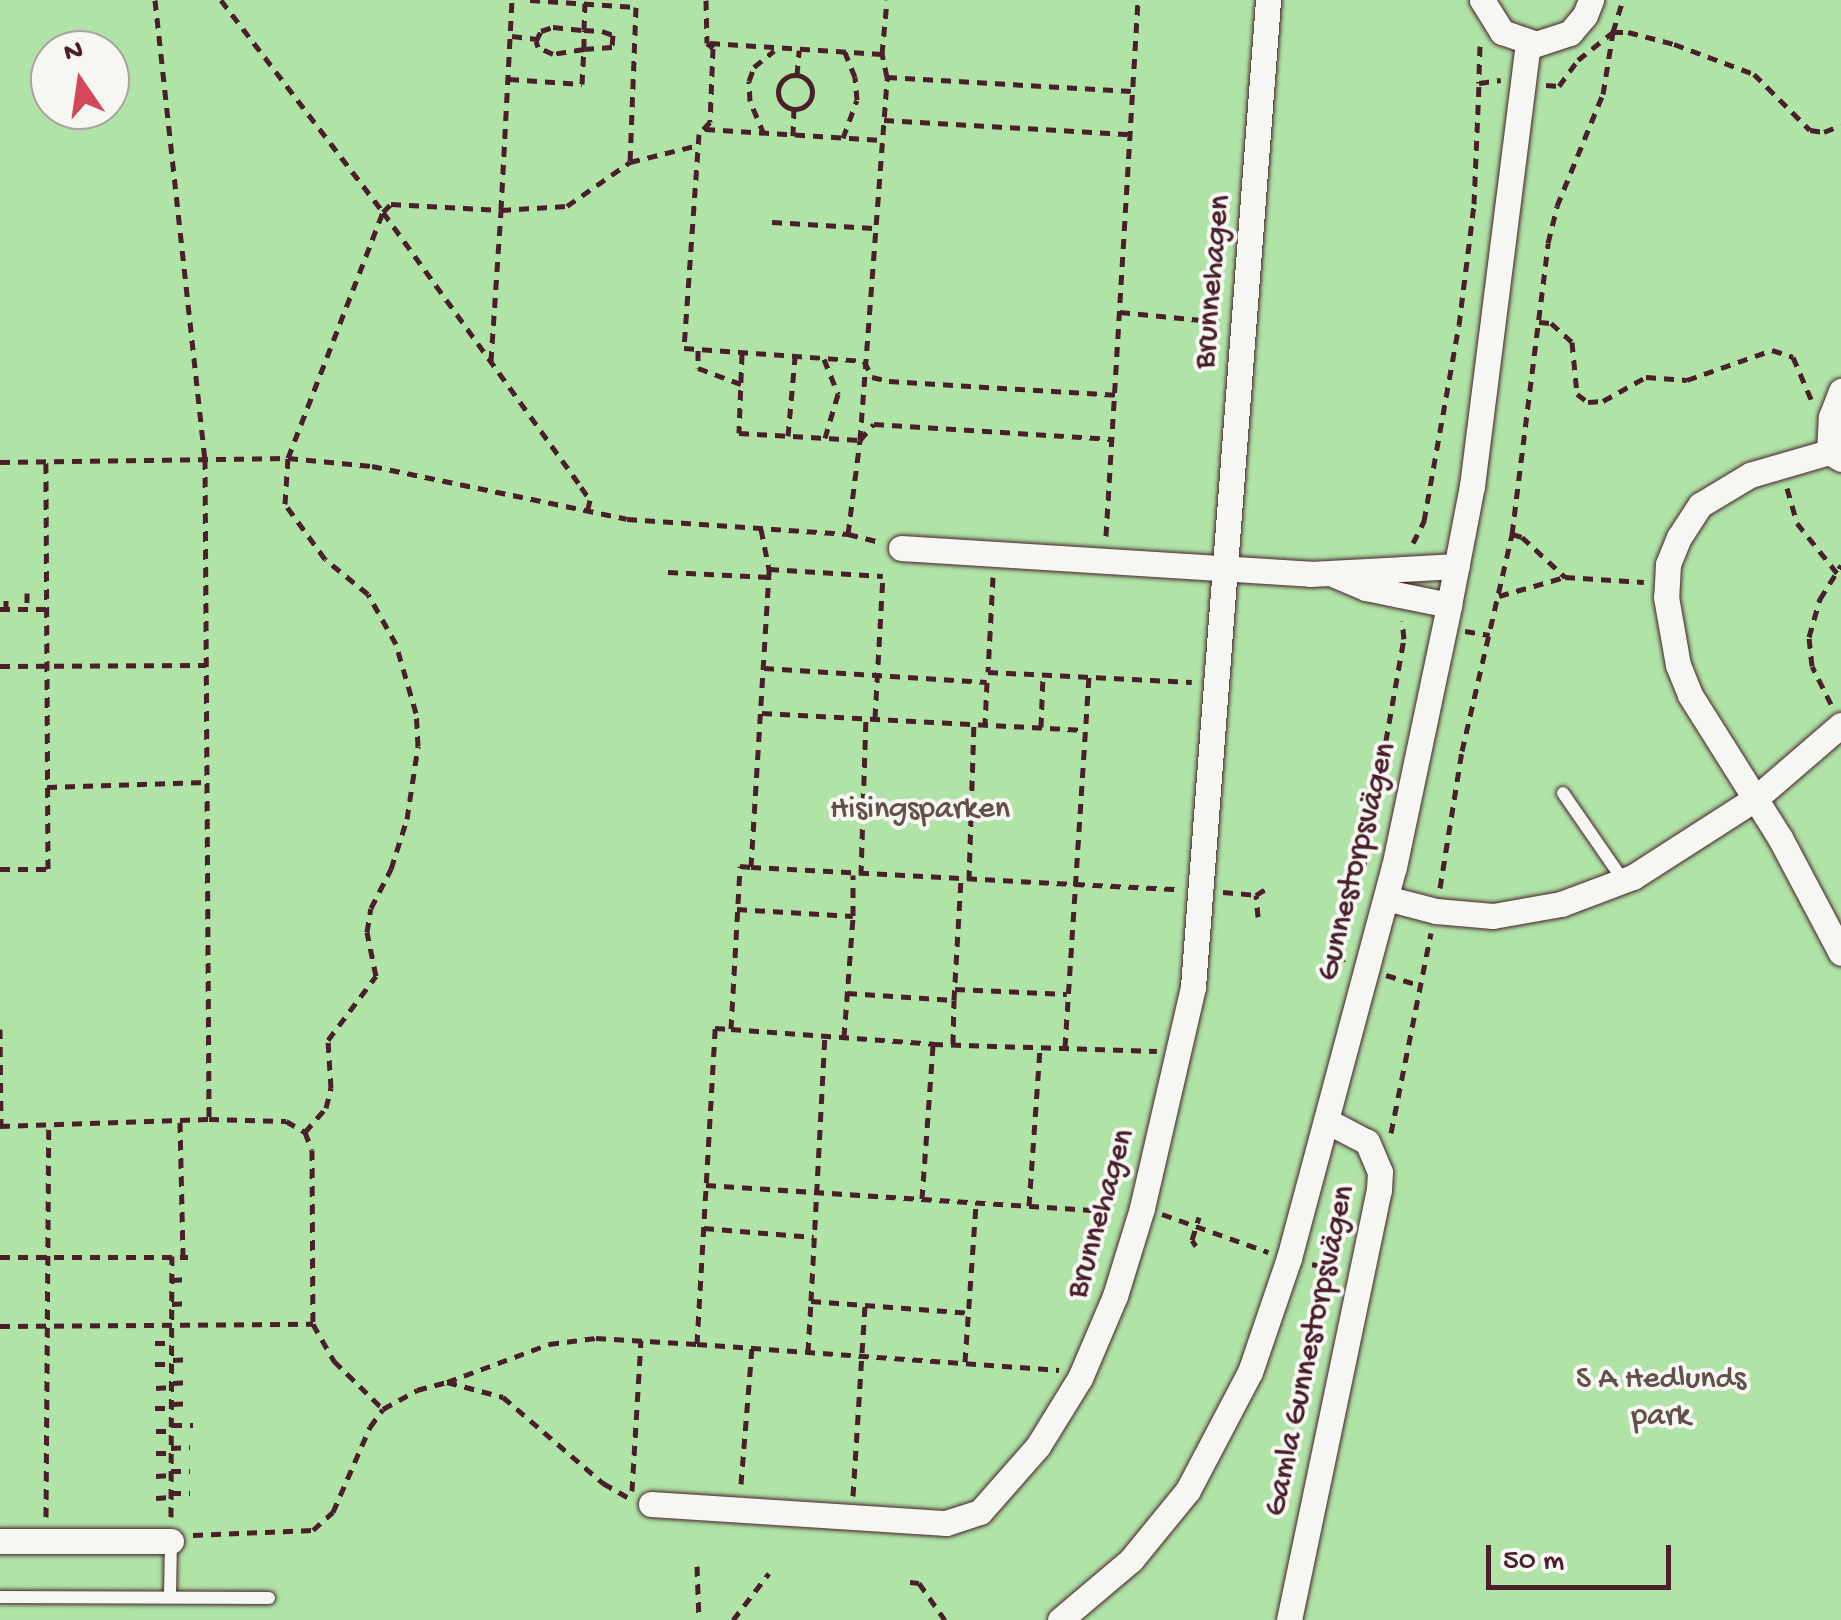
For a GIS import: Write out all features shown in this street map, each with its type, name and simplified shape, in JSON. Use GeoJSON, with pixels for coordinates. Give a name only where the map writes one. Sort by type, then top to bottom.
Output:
{"type":"FeatureCollection","features":[{"type":"Feature","properties":{"kind":"street","name":"Brunnehagen"},"geometry":{"type":"LineString","coordinates":[[641,1501],[946,1524],[980,1512],[1038,1446],[1080,1378],[1115,1296],[1142,1208],[1192,987],[1203,891],[1215,684],[1268,0]]}},
{"type":"Feature","properties":{"kind":"street"},"geometry":{"type":"LineString","coordinates":[[1482,0],[1502,32],[1528,43],[1548,43],[1570,33],[1586,15],[1591,0]]}},
{"type":"Feature","properties":{"kind":"street","name":"Gunnestorpsvägen"},"geometry":{"type":"LineString","coordinates":[[1060,1620],[1131,1560],[1188,1490],[1250,1372],[1289,1258],[1386,898],[1457,566],[1472,486],[1528,43]]}},
{"type":"Feature","properties":{"kind":"street"},"geometry":{"type":"LineString","coordinates":[[1841,392],[1832,417],[1835,455],[1750,476],[1700,505],[1679,536],[1666,584],[1680,673],[1756,798],[1841,953]]}},
{"type":"Feature","properties":{"kind":"street"},"geometry":{"type":"LineString","coordinates":[[901,548],[1335,575],[1364,569],[1457,566]]}},
{"type":"Feature","properties":{"kind":"street"},"geometry":{"type":"LineString","coordinates":[[1335,575],[1366,588],[1449,605]]}},
{"type":"Feature","properties":{"kind":"street"},"geometry":{"type":"LineString","coordinates":[[1386,898],[1436,911],[1493,916],[1561,904],[1623,880],[1756,798],[1838,717]]}},
{"type":"Feature","properties":{"kind":"street","name":"Gamla Gunnestorpsvägen"},"geometry":{"type":"LineString","coordinates":[[1289,1620],[1379,1190],[1376,1156],[1368,1142],[1327,1121]]}},
{"type":"Feature","properties":{"kind":"street"},"geometry":{"type":"LineString","coordinates":[[0,1541],[171,1540]]}},
{"type":"Feature","properties":{"kind":"lane"},"geometry":{"type":"LineString","coordinates":[[1563,792],[1623,880]]}},
{"type":"Feature","properties":{"kind":"lane"},"geometry":{"type":"LineString","coordinates":[[170,1598],[171,1540]]}},
{"type":"Feature","properties":{"kind":"lane"},"geometry":{"type":"LineString","coordinates":[[0,1597],[269,1598]]}},
{"type":"Feature","properties":{"kind":"path"},"geometry":{"type":"LineString","coordinates":[[155,0],[205,459],[210,1119]]}},
{"type":"Feature","properties":{"kind":"path"},"geometry":{"type":"LineString","coordinates":[[221,0],[383,212],[590,500],[587,513]]}},
{"type":"Feature","properties":{"kind":"path"},"geometry":{"type":"LineString","coordinates":[[490,364],[512,0]]}},
{"type":"Feature","properties":{"kind":"path"},"geometry":{"type":"LineString","coordinates":[[530,0],[636,6],[639,12],[630,162]]}},
{"type":"Feature","properties":{"kind":"path"},"geometry":{"type":"LineString","coordinates":[[706,0],[707,42],[714,48],[710,122],[699,134],[684,348],[864,361]]}},
{"type":"Feature","properties":{"kind":"path"},"geometry":{"type":"LineString","coordinates":[[848,534],[860,440],[884,120],[887,77],[882,54],[888,0]]}},
{"type":"Feature","properties":{"kind":"path"},"geometry":{"type":"LineString","coordinates":[[1105,561],[1138,0]]}},
{"type":"Feature","properties":{"kind":"path"},"geometry":{"type":"LineString","coordinates":[[1376,1156],[1387,1144],[1397,1112],[1462,752],[1512,534],[1548,243],[1557,206],[1604,94],[1613,32],[1624,0]]}},
{"type":"Feature","properties":{"kind":"path"},"geometry":{"type":"LineString","coordinates":[[509,79],[582,84],[585,3]]}},
{"type":"Feature","properties":{"kind":"path"},"geometry":{"type":"LineString","coordinates":[[546,28],[613,35],[612,47],[553,54],[538,48],[537,39],[546,28]]}},
{"type":"Feature","properties":{"kind":"path"},"geometry":{"type":"LineString","coordinates":[[1613,32],[1648,36],[1754,74],[1810,130],[1824,132],[1841,125]]}},
{"type":"Feature","properties":{"kind":"path"},"geometry":{"type":"LineString","coordinates":[[512,36],[537,39]]}},
{"type":"Feature","properties":{"kind":"path"},"geometry":{"type":"LineString","coordinates":[[707,42],[776,50],[882,54]]}},
{"type":"Feature","properties":{"kind":"path"},"geometry":{"type":"LineString","coordinates":[[764,134],[750,101],[749,81],[758,62],[776,50]]}},
{"type":"Feature","properties":{"kind":"path"},"geometry":{"type":"LineString","coordinates":[[797,75],[799,50]]}},
{"type":"Feature","properties":{"kind":"path"},"geometry":{"type":"LineString","coordinates":[[843,138],[857,100],[856,76],[845,52]]}},
{"type":"Feature","properties":{"kind":"path"},"geometry":{"type":"LineString","coordinates":[[797,75],[810,83],[812,92],[807,104],[794,109],[782,103],[778,91],[783,80],[797,75]]}},
{"type":"Feature","properties":{"kind":"path"},"geometry":{"type":"LineString","coordinates":[[887,77],[1132,91]]}},
{"type":"Feature","properties":{"kind":"path"},"geometry":{"type":"LineString","coordinates":[[792,136],[794,109]]}},
{"type":"Feature","properties":{"kind":"path"},"geometry":{"type":"LineString","coordinates":[[884,120],[1130,134]]}},
{"type":"Feature","properties":{"kind":"path"},"geometry":{"type":"LineString","coordinates":[[705,129],[882,140]]}},
{"type":"Feature","properties":{"kind":"path"},"geometry":{"type":"LineString","coordinates":[[306,1132],[326,1108],[330,1088],[328,1040],[365,996],[376,976],[367,932],[371,908],[391,869],[407,819],[418,746],[416,713],[387,628],[368,594],[325,559],[285,504],[288,458],[383,212],[391,204],[501,210],[567,206],[630,162],[698,145]]}},
{"type":"Feature","properties":{"kind":"path"},"geometry":{"type":"LineString","coordinates":[[772,222],[875,228]]}},
{"type":"Feature","properties":{"kind":"path"},"geometry":{"type":"LineString","coordinates":[[1120,312],[1245,324]]}},
{"type":"Feature","properties":{"kind":"path"},"geometry":{"type":"LineString","coordinates":[[1539,322],[1551,323],[1572,342],[1577,394],[1588,402],[1603,401],[1646,377],[1687,380],[1772,350],[1782,350],[1793,356],[1802,384],[1818,408],[1832,417]]}},
{"type":"Feature","properties":{"kind":"path"},"geometry":{"type":"LineString","coordinates":[[698,350],[698,368],[720,380],[741,384]]}},
{"type":"Feature","properties":{"kind":"path"},"geometry":{"type":"LineString","coordinates":[[742,354],[738,434],[860,440]]}},
{"type":"Feature","properties":{"kind":"path"},"geometry":{"type":"LineString","coordinates":[[788,436],[795,357]]}},
{"type":"Feature","properties":{"kind":"path"},"geometry":{"type":"LineString","coordinates":[[824,359],[838,394],[825,438]]}},
{"type":"Feature","properties":{"kind":"path"},"geometry":{"type":"LineString","coordinates":[[864,361],[872,377],[889,381],[1116,395]]}},
{"type":"Feature","properties":{"kind":"path"},"geometry":{"type":"LineString","coordinates":[[860,440],[874,424],[1113,440]]}},
{"type":"Feature","properties":{"kind":"path"},"geometry":{"type":"LineString","coordinates":[[0,462],[288,458],[372,466],[587,513],[848,534],[901,548],[883,576],[875,718]]}},
{"type":"Feature","properties":{"kind":"path"},"geometry":{"type":"LineString","coordinates":[[0,869],[48,869],[44,844],[46,462]]}},
{"type":"Feature","properties":{"kind":"path"},"geometry":{"type":"LineString","coordinates":[[1781,466],[1797,522],[1841,578]]}},
{"type":"Feature","properties":{"kind":"path"},"geometry":{"type":"LineString","coordinates":[[751,867],[769,573],[760,529]]}},
{"type":"Feature","properties":{"kind":"path"},"geometry":{"type":"LineString","coordinates":[[1512,534],[1522,536],[1564,577]]}},
{"type":"Feature","properties":{"kind":"path"},"geometry":{"type":"LineString","coordinates":[[984,724],[994,554]]}},
{"type":"Feature","properties":{"kind":"path"},"geometry":{"type":"LineString","coordinates":[[1838,717],[1812,666],[1809,637],[1820,598],[1841,564]]}},
{"type":"Feature","properties":{"kind":"path"},"geometry":{"type":"LineString","coordinates":[[668,572],[883,576]]}},
{"type":"Feature","properties":{"kind":"path"},"geometry":{"type":"LineString","coordinates":[[1499,596],[1564,577],[1666,584]]}},
{"type":"Feature","properties":{"kind":"path"},"geometry":{"type":"LineString","coordinates":[[6,593],[3,610],[47,609]]}},
{"type":"Feature","properties":{"kind":"path"},"geometry":{"type":"LineString","coordinates":[[27,593],[28,609]]}},
{"type":"Feature","properties":{"kind":"path"},"geometry":{"type":"LineString","coordinates":[[1464,630],[1490,635]]}},
{"type":"Feature","properties":{"kind":"path"},"geometry":{"type":"LineString","coordinates":[[0,666],[205,665]]}},
{"type":"Feature","properties":{"kind":"path"},"geometry":{"type":"LineString","coordinates":[[764,668],[987,682]]}},
{"type":"Feature","properties":{"kind":"path"},"geometry":{"type":"LineString","coordinates":[[988,672],[1215,684]]}},
{"type":"Feature","properties":{"kind":"path"},"geometry":{"type":"LineString","coordinates":[[1041,727],[1042,675]]}},
{"type":"Feature","properties":{"kind":"path"},"geometry":{"type":"LineString","coordinates":[[1065,1047],[1072,884],[1089,677]]}},
{"type":"Feature","properties":{"kind":"path"},"geometry":{"type":"LineString","coordinates":[[762,713],[1086,730]]}},
{"type":"Feature","properties":{"kind":"path"},"geometry":{"type":"LineString","coordinates":[[844,1037],[866,718]]}},
{"type":"Feature","properties":{"kind":"path"},"geometry":{"type":"LineString","coordinates":[[952,1044],[974,724]]}},
{"type":"Feature","properties":{"kind":"path"},"geometry":{"type":"LineString","coordinates":[[47,787],[178,786],[206,782]]}},
{"type":"Feature","properties":{"kind":"path"},"geometry":{"type":"LineString","coordinates":[[731,1029],[740,866],[1256,895],[1269,887]]}},
{"type":"Feature","properties":{"kind":"path"},"geometry":{"type":"LineString","coordinates":[[1256,895],[1258,917]]}},
{"type":"Feature","properties":{"kind":"path"},"geometry":{"type":"LineString","coordinates":[[737,909],[853,916]]}},
{"type":"Feature","properties":{"kind":"path"},"geometry":{"type":"LineString","coordinates":[[955,989],[1067,994]]}},
{"type":"Feature","properties":{"kind":"path"},"geometry":{"type":"LineString","coordinates":[[847,993],[954,1000]]}},
{"type":"Feature","properties":{"kind":"path"},"geometry":{"type":"LineString","coordinates":[[0,1028],[0,1126],[210,1119],[286,1121],[306,1132],[312,1150],[313,1324],[334,1361],[382,1409]]}},
{"type":"Feature","properties":{"kind":"path"},"geometry":{"type":"LineString","coordinates":[[697,1344],[716,1028],[932,1044],[1178,1052]]}},
{"type":"Feature","properties":{"kind":"path"},"geometry":{"type":"LineString","coordinates":[[808,1352],[825,1036]]}},
{"type":"Feature","properties":{"kind":"path"},"geometry":{"type":"LineString","coordinates":[[922,1198],[932,1044]]}},
{"type":"Feature","properties":{"kind":"path"},"geometry":{"type":"LineString","coordinates":[[1028,1207],[1040,1049]]}},
{"type":"Feature","properties":{"kind":"path"},"geometry":{"type":"LineString","coordinates":[[0,1257],[186,1256],[178,1178],[184,1170],[178,1157],[184,1147],[180,1122]]}},
{"type":"Feature","properties":{"kind":"path"},"geometry":{"type":"LineString","coordinates":[[46,1541],[49,1125]]}},
{"type":"Feature","properties":{"kind":"path"},"geometry":{"type":"LineString","coordinates":[[706,1185],[1028,1207],[1125,1212],[1142,1208],[1191,1222],[1196,1229],[1360,1276]]}},
{"type":"Feature","properties":{"kind":"path"},"geometry":{"type":"LineString","coordinates":[[964,1362],[976,1203]]}},
{"type":"Feature","properties":{"kind":"path"},"geometry":{"type":"LineString","coordinates":[[1196,1246],[1192,1240],[1200,1218]]}},
{"type":"Feature","properties":{"kind":"path"},"geometry":{"type":"LineString","coordinates":[[704,1228],[814,1237]]}},
{"type":"Feature","properties":{"kind":"path"},"geometry":{"type":"LineString","coordinates":[[172,1256],[171,1540],[210,1531],[314,1530],[333,1512],[370,1427],[382,1409],[417,1390],[549,1344],[596,1338],[641,1340],[1052,1368],[1080,1378]]}},
{"type":"Feature","properties":{"kind":"path"},"geometry":{"type":"LineString","coordinates":[[172,1280],[189,1279]]}},
{"type":"Feature","properties":{"kind":"path"},"geometry":{"type":"LineString","coordinates":[[811,1301],[969,1313]]}},
{"type":"Feature","properties":{"kind":"path"},"geometry":{"type":"LineString","coordinates":[[172,1304],[189,1304]]}},
{"type":"Feature","properties":{"kind":"path"},"geometry":{"type":"LineString","coordinates":[[851,1518],[865,1305]]}},
{"type":"Feature","properties":{"kind":"path"},"geometry":{"type":"LineString","coordinates":[[0,1326],[172,1328],[313,1324]]}},
{"type":"Feature","properties":{"kind":"path"},"geometry":{"type":"LineString","coordinates":[[447,1382],[503,1398],[602,1483],[641,1501],[641,1340]]}},
{"type":"Feature","properties":{"kind":"path"},"geometry":{"type":"LineString","coordinates":[[155,1343],[172,1343]]}},
{"type":"Feature","properties":{"kind":"path"},"geometry":{"type":"LineString","coordinates":[[34,1344],[45,1344]]}},
{"type":"Feature","properties":{"kind":"path"},"geometry":{"type":"LineString","coordinates":[[738,1510],[752,1348]]}},
{"type":"Feature","properties":{"kind":"path"},"geometry":{"type":"LineString","coordinates":[[155,1364],[190,1359]]}},
{"type":"Feature","properties":{"kind":"path"},"geometry":{"type":"LineString","coordinates":[[34,1366],[45,1367]]}},
{"type":"Feature","properties":{"kind":"path"},"geometry":{"type":"LineString","coordinates":[[156,1388],[190,1382]]}},
{"type":"Feature","properties":{"kind":"path"},"geometry":{"type":"LineString","coordinates":[[34,1388],[45,1389]]}},
{"type":"Feature","properties":{"kind":"path"},"geometry":{"type":"LineString","coordinates":[[156,1408],[190,1404]]}},
{"type":"Feature","properties":{"kind":"path"},"geometry":{"type":"LineString","coordinates":[[34,1410],[45,1410]]}},
{"type":"Feature","properties":{"kind":"path"},"geometry":{"type":"LineString","coordinates":[[156,1431],[192,1426]]}},
{"type":"Feature","properties":{"kind":"path"},"geometry":{"type":"LineString","coordinates":[[34,1432],[46,1432]]}},
{"type":"Feature","properties":{"kind":"path"},"geometry":{"type":"LineString","coordinates":[[156,1453],[190,1447]]}},
{"type":"Feature","properties":{"kind":"path"},"geometry":{"type":"LineString","coordinates":[[34,1455],[46,1454]]}},
{"type":"Feature","properties":{"kind":"path"},"geometry":{"type":"LineString","coordinates":[[156,1476],[190,1471]]}},
{"type":"Feature","properties":{"kind":"path"},"geometry":{"type":"LineString","coordinates":[[35,1476],[46,1477]]}},
{"type":"Feature","properties":{"kind":"path"},"geometry":{"type":"LineString","coordinates":[[156,1498],[190,1493]]}},
{"type":"Feature","properties":{"kind":"path"},"geometry":{"type":"LineString","coordinates":[[35,1498],[46,1498]]}},
{"type":"Feature","properties":{"kind":"path"},"geometry":{"type":"LineString","coordinates":[[696,1566],[699,1620]]}},
{"type":"Feature","properties":{"kind":"path"},"geometry":{"type":"LineString","coordinates":[[733,1620],[768,1573]]}},
{"type":"Feature","properties":{"kind":"path"},"geometry":{"type":"LineString","coordinates":[[910,1582],[919,1584],[945,1620]]}},
{"type":"Feature","properties":{"kind":"green space","name":"Hisingsparken"},"geometry":{"type":"Polygon","coordinates":[[[0,0],[1841,0],[1841,1620],[0,1620],[0,0]]]}},
{"type":"Feature","properties":{"kind":"park label","name":"S A Hedlunds park"},"geometry":{"type":"Point","coordinates":[1661,1400]}}]}
